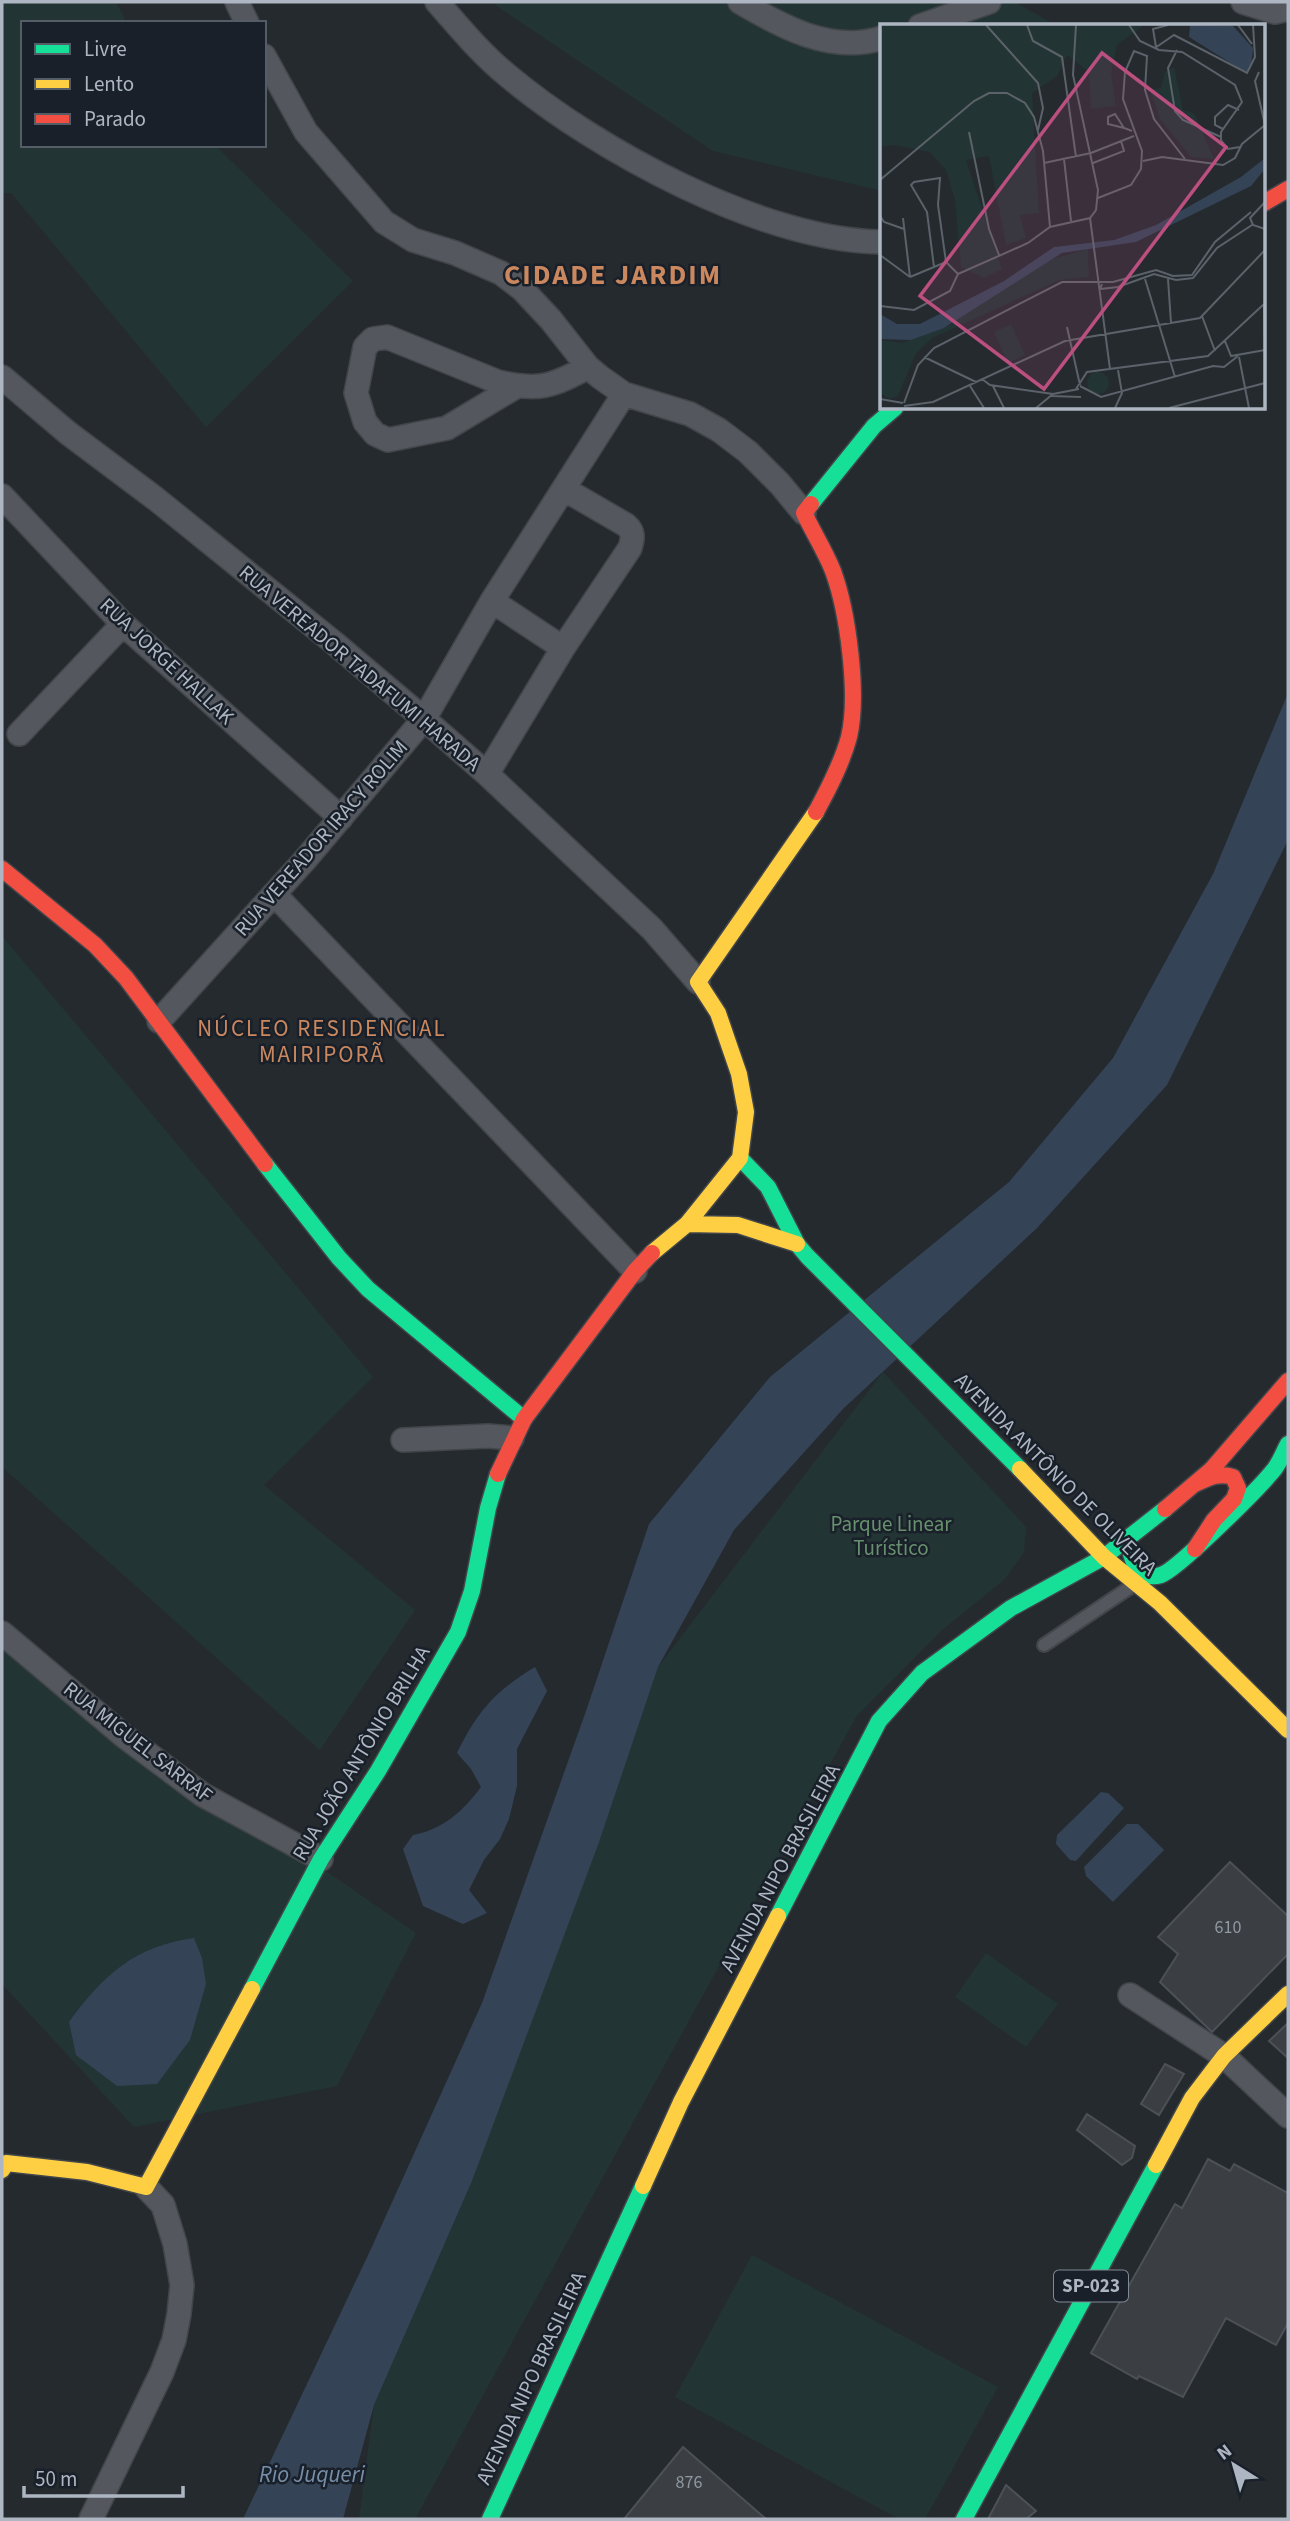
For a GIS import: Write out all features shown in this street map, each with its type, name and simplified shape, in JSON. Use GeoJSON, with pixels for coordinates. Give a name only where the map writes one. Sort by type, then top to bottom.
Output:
{"type":"FeatureCollection","features":[{"type":"Feature","properties":{"kind":"street"},"geometry":{"type":"LineString","coordinates":[[237,2],[246,21]]}},
{"type":"Feature","properties":{"kind":"street"},"geometry":{"type":"LineString","coordinates":[[437,2],[506,75],[578,128],[674,182],[763,220],[821,235],[880,242]]}},
{"type":"Feature","properties":{"kind":"street"},"geometry":{"type":"LineString","coordinates":[[740,2],[770,20],[810,37],[841,44],[880,38]]}},
{"type":"Feature","properties":{"kind":"street"},"geometry":{"type":"LineString","coordinates":[[926,24],[989,2]]}},
{"type":"Feature","properties":{"kind":"street"},"geometry":{"type":"LineString","coordinates":[[1243,2],[1275,12],[1288,9]]}},
{"type":"Feature","properties":{"kind":"street"},"geometry":{"type":"LineString","coordinates":[[266,60],[306,132],[384,222],[413,240],[480,263],[511,281],[551,320],[588,367],[624,394],[690,414],[719,430],[748,452],[804,513],[833,572],[848,634],[853,682],[849,736],[832,782],[810,824],[698,982],[718,1013],[738,1074],[746,1112],[740,1158]]}},
{"type":"Feature","properties":{"kind":"street"},"geometry":{"type":"LineString","coordinates":[[1266,202],[1288,189]]}},
{"type":"Feature","properties":{"kind":"street"},"geometry":{"type":"LineString","coordinates":[[517,386],[447,428],[388,440],[375,433],[365,422],[356,393],[365,347],[373,340],[387,337],[498,382],[517,386],[532,388],[558,383],[588,367]]}},
{"type":"Feature","properties":{"kind":"street","name":"RUA VEREADOR TADAFUMI HARADA"},"geometry":{"type":"LineString","coordinates":[[2,377],[68,433],[156,499],[333,642],[424,719],[652,929],[698,982]]}},
{"type":"Feature","properties":{"kind":"street","name":"RUA VEREADOR IRACY ROLIM"},"geometry":{"type":"LineString","coordinates":[[159,1021],[341,818],[424,719],[492,601],[624,394]]}},
{"type":"Feature","properties":{"kind":"street"},"geometry":{"type":"LineString","coordinates":[[804,513],[874,426],[893,410]]}},
{"type":"Feature","properties":{"kind":"street"},"geometry":{"type":"LineString","coordinates":[[486,774],[563,648],[630,548],[633,539],[626,525],[564,489]]}},
{"type":"Feature","properties":{"kind":"street","name":"RUA JORGE HALLAK"},"geometry":{"type":"LineString","coordinates":[[2,496],[123,624],[341,818]]}},
{"type":"Feature","properties":{"kind":"street"},"geometry":{"type":"LineString","coordinates":[[492,601],[563,648]]}},
{"type":"Feature","properties":{"kind":"street"},"geometry":{"type":"LineString","coordinates":[[19,734],[123,624]]}},
{"type":"Feature","properties":{"kind":"street"},"geometry":{"type":"LineString","coordinates":[[2,869],[95,945],[126,978],[272,1174],[339,1258],[518,1429]]}},
{"type":"Feature","properties":{"kind":"street"},"geometry":{"type":"LineString","coordinates":[[274,894],[635,1271]]}},
{"type":"Feature","properties":{"kind":"street","name":"RUA JOÃO ANTÔNIO BRILHA"},"geometry":{"type":"LineString","coordinates":[[146,2187],[321,1858],[378,1770],[458,1632],[469,1609],[485,1519],[518,1429],[635,1271],[657,1248],[687,1224],[740,1158]]}},
{"type":"Feature","properties":{"kind":"street","name":"AVENIDA ANTÔNIO DE OLIVEIRA"},"geometry":{"type":"LineString","coordinates":[[740,1158],[768,1187],[802,1250],[1104,1557],[1199,1640],[1288,1730]]}},
{"type":"Feature","properties":{"kind":"street","name":"AVENIDA ANTÔNIO DE OLIVEIRA"},"geometry":{"type":"LineString","coordinates":[[687,1224],[738,1225],[802,1250]]}},
{"type":"Feature","properties":{"kind":"street","name":"AVENIDA NIPO BRASILEIRA"},"geometry":{"type":"LineString","coordinates":[[490,2519],[681,2102],[879,1721],[922,1673],[1011,1608],[1104,1557],[1194,1485],[1212,1469],[1288,1381]]}},
{"type":"Feature","properties":{"kind":"street"},"geometry":{"type":"LineString","coordinates":[[402,1440],[488,1436],[518,1429]]}},
{"type":"Feature","properties":{"kind":"street"},"geometry":{"type":"LineString","coordinates":[[1233,1535],[1249,1519],[1288,1444]]}},
{"type":"Feature","properties":{"kind":"street"},"geometry":{"type":"LineString","coordinates":[[1195,1549],[1214,1520],[1234,1499],[1238,1488],[1233,1477],[1215,1474],[1194,1485],[1174,1512],[1134,1544],[1131,1554],[1134,1567],[1144,1575],[1157,1576],[1166,1573],[1195,1549],[1274,1471]]}},
{"type":"Feature","properties":{"kind":"street"},"geometry":{"type":"LineString","coordinates":[[1178,1599],[1199,1640]]}},
{"type":"Feature","properties":{"kind":"street","name":"RUA MIGUEL SARRAF"},"geometry":{"type":"LineString","coordinates":[[2,1633],[124,1736],[193,1787],[226,1808],[321,1858]]}},
{"type":"Feature","properties":{"kind":"street","name":"SP-023"},"geometry":{"type":"LineString","coordinates":[[964,2519],[1192,2098],[1224,2056],[1288,1994]]}},
{"type":"Feature","properties":{"kind":"street"},"geometry":{"type":"LineString","coordinates":[[1130,1996],[1224,2056],[1288,2116]]}},
{"type":"Feature","properties":{"kind":"street"},"geometry":{"type":"LineString","coordinates":[[3,2164],[87,2172],[146,2187],[163,2205],[175,2244],[182,2284],[174,2340],[162,2372],[91,2519]]}},
{"type":"Feature","properties":{"kind":"lane"},"geometry":{"type":"LineString","coordinates":[[1044,1645],[1135,1584]]}},
{"type":"Feature","properties":{"kind":"green space"},"geometry":{"type":"Polygon","coordinates":[[[2,2],[116,2],[126,21],[21,21],[21,147],[217,147],[353,281],[206,427],[11,193],[2,193],[2,2]]]}},
{"type":"Feature","properties":{"kind":"green space"},"geometry":{"type":"Polygon","coordinates":[[[499,2],[1014,2],[1054,24],[880,24],[880,191],[713,151],[495,5],[499,2]]]}},
{"type":"Feature","properties":{"kind":"green space"},"geometry":{"type":"Polygon","coordinates":[[[2,936],[373,1377],[264,1485],[415,1610],[320,1750],[2,1467],[2,936]]]}},
{"type":"Feature","properties":{"kind":"green space","name":"Parque Linear Turístico"},"geometry":{"type":"Polygon","coordinates":[[[883,1372],[1026,1527],[1024,1552],[1005,1579],[941,1631],[856,1717],[415,2519],[359,2519],[374,2405],[472,2181],[658,1667],[883,1372]]]}},
{"type":"Feature","properties":{"kind":"green space"},"geometry":{"type":"Polygon","coordinates":[[[2,1648],[416,1933],[337,2086],[134,2127],[2,1984],[2,1648]]]}},
{"type":"Feature","properties":{"kind":"green space"},"geometry":{"type":"Polygon","coordinates":[[[986,1953],[1058,2004],[1026,2047],[955,1997],[986,1953]]]}},
{"type":"Feature","properties":{"kind":"green space"},"geometry":{"type":"Polygon","coordinates":[[[752,2255],[998,2387],[925,2519],[899,2519],[675,2397],[752,2255]]]}},
{"type":"Feature","properties":{"kind":"water","name":"Rio Juqueri"},"geometry":{"type":"Polygon","coordinates":[[[1288,693],[1288,840],[1167,1085],[1037,1228],[843,1409],[734,1530],[658,1667],[598,1845],[472,2181],[374,2405],[343,2519],[243,2519],[370,2251],[482,2003],[649,1524],[770,1377],[1009,1182],[1113,1058],[1213,874],[1288,693]]]}},
{"type":"Feature","properties":{"kind":"water"},"geometry":{"type":"Polygon","coordinates":[[[535,1667],[547,1691],[517,1749],[517,1786],[509,1819],[469,1890],[487,1913],[463,1924],[423,1906],[403,1849],[413,1835],[452,1818],[481,1787],[471,1769],[457,1753],[488,1704],[535,1667]]]}},
{"type":"Feature","properties":{"kind":"water"},"geometry":{"type":"Polygon","coordinates":[[[1101,1792],[1108,1793],[1124,1808],[1076,1861],[1070,1860],[1056,1844],[1057,1835],[1101,1792]]]}},
{"type":"Feature","properties":{"kind":"water"},"geometry":{"type":"Polygon","coordinates":[[[1127,1824],[1138,1824],[1164,1850],[1113,1902],[1086,1876],[1084,1867],[1127,1824]]]}},
{"type":"Feature","properties":{"kind":"water"},"geometry":{"type":"Polygon","coordinates":[[[194,1938],[202,1958],[206,1984],[190,2040],[157,2084],[117,2086],[76,2055],[69,2022],[95,1990],[122,1965],[154,1948],[194,1938]]]}},
{"type":"Feature","properties":{"kind":"building"},"geometry":{"type":"Polygon","coordinates":[[[1230,1862],[1288,1916],[1288,1954],[1212,2032],[1160,1982],[1178,1954],[1158,1937],[1230,1862]]]}},
{"type":"Feature","properties":{"kind":"building"},"geometry":{"type":"Polygon","coordinates":[[[1288,2023],[1288,2058],[1269,2041],[1288,2023]]]}},
{"type":"Feature","properties":{"kind":"building"},"geometry":{"type":"Polygon","coordinates":[[[1165,2064],[1184,2074],[1159,2115],[1141,2104],[1165,2064]]]}},
{"type":"Feature","properties":{"kind":"building"},"geometry":{"type":"Polygon","coordinates":[[[1087,2114],[1135,2146],[1132,2158],[1122,2165],[1077,2130],[1087,2114]]]}},
{"type":"Feature","properties":{"kind":"building"},"geometry":{"type":"Polygon","coordinates":[[[1208,2159],[1230,2171],[1234,2164],[1288,2193],[1288,2323],[1276,2345],[1226,2318],[1183,2397],[1139,2376],[1137,2379],[1091,2353],[1175,2204],[1182,2208],[1208,2159]]]}},
{"type":"Feature","properties":{"kind":"building"},"geometry":{"type":"Polygon","coordinates":[[[683,2447],[766,2519],[624,2519],[683,2447]]]}},
{"type":"Feature","properties":{"kind":"building"},"geometry":{"type":"Polygon","coordinates":[[[1006,2485],[1036,2511],[1026,2519],[988,2519],[1006,2485]]]}},
{"type":"Feature","properties":{"kind":"traffic: fast"},"geometry":{"type":"LineString","coordinates":[[811,504],[874,426],[893,410]]}},
{"type":"Feature","properties":{"kind":"traffic: fast"},"geometry":{"type":"LineString","coordinates":[[740,1158],[768,1187],[797,1244],[807,1256],[1020,1469]]}},
{"type":"Feature","properties":{"kind":"traffic: fast"},"geometry":{"type":"LineString","coordinates":[[265,1164],[339,1258],[368,1289],[524,1419]]}},
{"type":"Feature","properties":{"kind":"traffic: fast"},"geometry":{"type":"LineString","coordinates":[[1131,1554],[1138,1569],[1145,1575],[1161,1575],[1170,1570],[1264,1481],[1277,1466],[1288,1444]]}},
{"type":"Feature","properties":{"kind":"traffic: fast"},"geometry":{"type":"LineString","coordinates":[[252,1989],[321,1859],[378,1771],[458,1632],[472,1591],[488,1508],[498,1474]]}},
{"type":"Feature","properties":{"kind":"traffic: fast"},"geometry":{"type":"LineString","coordinates":[[778,1916],[879,1721],[922,1673],[1011,1608],[1104,1557],[1165,1509]]}},
{"type":"Feature","properties":{"kind":"traffic: fast"},"geometry":{"type":"LineString","coordinates":[[964,2519],[1156,2165]]}},
{"type":"Feature","properties":{"kind":"traffic: fast"},"geometry":{"type":"LineString","coordinates":[[490,2519],[643,2186]]}},
{"type":"Feature","properties":{"kind":"traffic: slow"},"geometry":{"type":"LineString","coordinates":[[652,1253],[687,1224],[740,1158],[746,1112],[739,1074],[718,1013],[698,982],[816,812]]}},
{"type":"Feature","properties":{"kind":"traffic: slow"},"geometry":{"type":"LineString","coordinates":[[687,1224],[738,1225],[797,1244]]}},
{"type":"Feature","properties":{"kind":"traffic: slow"},"geometry":{"type":"LineString","coordinates":[[1020,1469],[1104,1557],[1160,1603],[1288,1730]]}},
{"type":"Feature","properties":{"kind":"traffic: slow"},"geometry":{"type":"LineString","coordinates":[[643,2186],[681,2102],[778,1916]]}},
{"type":"Feature","properties":{"kind":"traffic: slow"},"geometry":{"type":"LineString","coordinates":[[2,2170],[6,2163],[87,2172],[146,2187],[252,1989]]}},
{"type":"Feature","properties":{"kind":"traffic: slow"},"geometry":{"type":"LineString","coordinates":[[1156,2165],[1192,2098],[1224,2056],[1288,1994]]}},
{"type":"Feature","properties":{"kind":"traffic: jam"},"geometry":{"type":"LineString","coordinates":[[1266,202],[1288,189]]}},
{"type":"Feature","properties":{"kind":"traffic: jam"},"geometry":{"type":"LineString","coordinates":[[811,504],[804,513],[833,571],[843,608],[853,699],[846,747],[816,812]]}},
{"type":"Feature","properties":{"kind":"traffic: jam"},"geometry":{"type":"LineString","coordinates":[[2,869],[95,945],[126,978],[265,1164]]}},
{"type":"Feature","properties":{"kind":"traffic: jam"},"geometry":{"type":"LineString","coordinates":[[498,1474],[524,1419],[635,1271],[652,1253]]}},
{"type":"Feature","properties":{"kind":"traffic: jam"},"geometry":{"type":"LineString","coordinates":[[1165,1509],[1212,1469],[1288,1381]]}},
{"type":"Feature","properties":{"kind":"traffic: jam"},"geometry":{"type":"LineString","coordinates":[[1195,1484],[1213,1476],[1223,1475],[1233,1477],[1238,1488],[1234,1499],[1214,1520],[1195,1549]]}},
{"type":"Feature","properties":{"kind":"district","name":"CIDADE JARDIM"},"geometry":{"type":"Point","coordinates":[613,275]}},
{"type":"Feature","properties":{"kind":"district","name":"NÚCLEO RESIDENCIAL MAIRIPORÃ"},"geometry":{"type":"Point","coordinates":[322,1041]}}]}
